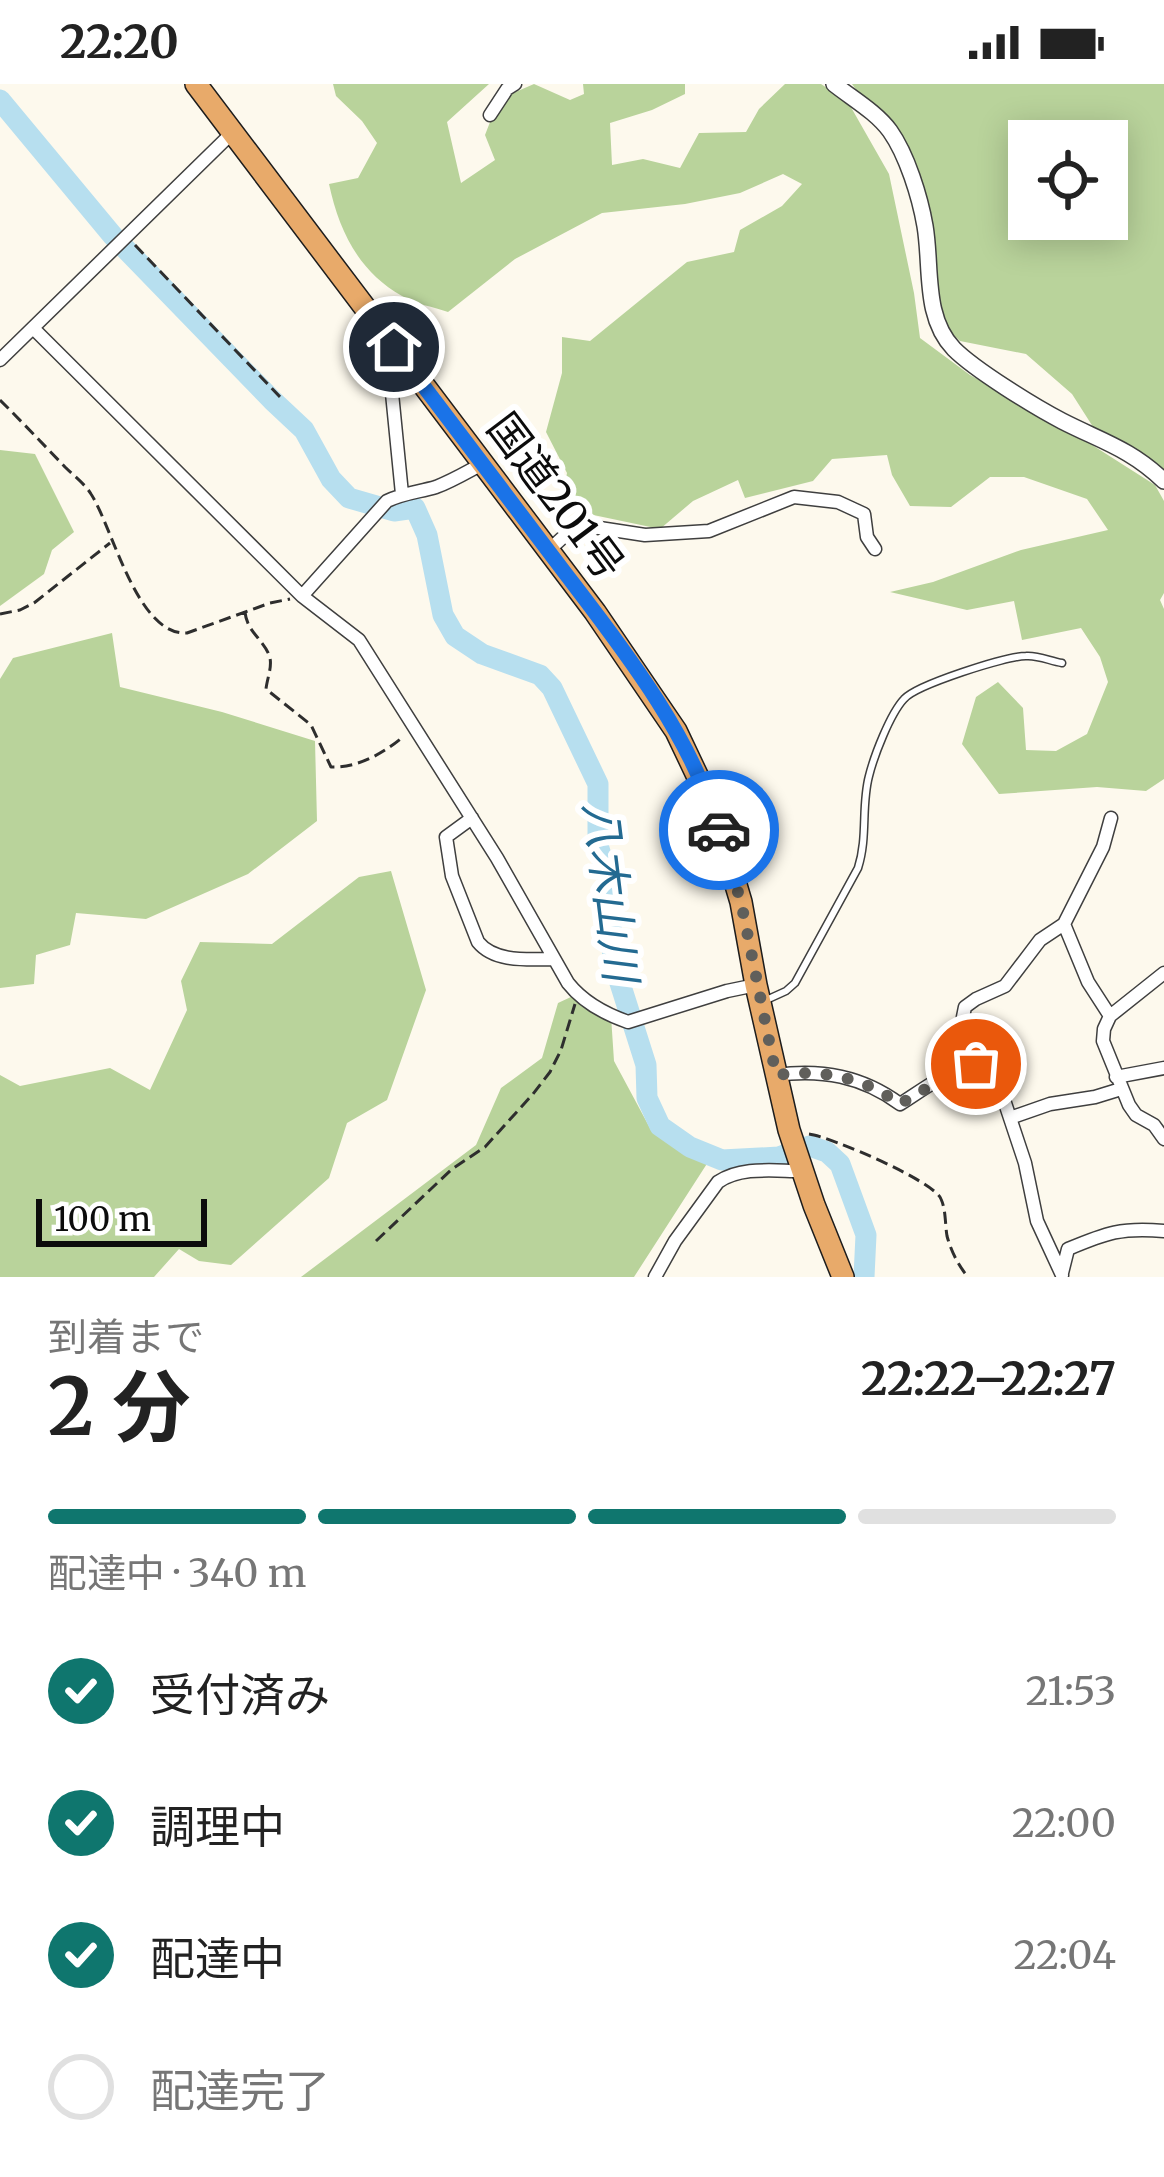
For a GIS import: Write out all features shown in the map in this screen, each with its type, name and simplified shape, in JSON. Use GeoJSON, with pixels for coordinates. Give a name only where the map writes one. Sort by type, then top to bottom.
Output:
{"type":"FeatureCollection","features":[{"type":"Feature","properties":{"kind":"highway","name":"国道201号"},"geometry":{"type":"LineString","coordinates":[[196,84],[596,613],[676,730],[714,811],[741,902],[795,1152],[843,1277]]}},
{"type":"Feature","properties":{"kind":"street"},"geometry":{"type":"LineString","coordinates":[[490,115],[515,84]]}},
{"type":"Feature","properties":{"kind":"street"},"geometry":{"type":"LineString","coordinates":[[834,84],[879,118],[903,153],[925,228],[933,309],[941,332],[954,349],[1060,420],[1136,457],[1164,482]]}},
{"type":"Feature","properties":{"kind":"street"},"geometry":{"type":"LineString","coordinates":[[0,360],[233,132]]}},
{"type":"Feature","properties":{"kind":"street"},"geometry":{"type":"LineString","coordinates":[[33,328],[302,596],[359,640],[578,995],[611,1016],[632,1021],[727,991],[759,994]]}},
{"type":"Feature","properties":{"kind":"street"},"geometry":{"type":"LineString","coordinates":[[394,347],[389,363],[402,494]]}},
{"type":"Feature","properties":{"kind":"street"},"geometry":{"type":"LineString","coordinates":[[302,596],[387,501],[443,484],[482,464]]}},
{"type":"Feature","properties":{"kind":"street"},"geometry":{"type":"LineString","coordinates":[[548,551],[580,525],[645,535],[709,531],[794,497],[855,508],[863,514],[867,537],[875,549]]}},
{"type":"Feature","properties":{"kind":"street"},"geometry":{"type":"LineString","coordinates":[[472,818],[446,837],[452,876],[478,942],[499,956],[554,959]]}},
{"type":"Feature","properties":{"kind":"street"},"geometry":{"type":"LineString","coordinates":[[967,1066],[965,1007],[1005,986],[1040,940],[1064,924],[1103,847],[1112,818]]}},
{"type":"Feature","properties":{"kind":"street"},"geometry":{"type":"LineString","coordinates":[[1064,924],[1088,982],[1110,1016]]}},
{"type":"Feature","properties":{"kind":"street"},"geometry":{"type":"LineString","coordinates":[[1164,973],[1110,1016],[1103,1041],[1118,1083],[1136,1114],[1154,1125],[1164,1139]]}},
{"type":"Feature","properties":{"kind":"street"},"geometry":{"type":"LineString","coordinates":[[776,1075],[845,1076],[900,1104],[967,1066],[992,1064],[1025,1163],[1037,1221],[1062,1276]]}},
{"type":"Feature","properties":{"kind":"street"},"geometry":{"type":"LineString","coordinates":[[1010,1118],[1050,1104],[1095,1097],[1143,1070],[1164,1068]]}},
{"type":"Feature","properties":{"kind":"street"},"geometry":{"type":"LineString","coordinates":[[655,1277],[718,1183],[795,1152]]}},
{"type":"Feature","properties":{"kind":"street"},"geometry":{"type":"LineString","coordinates":[[1062,1276],[1068,1249],[1132,1228],[1164,1231]]}},
{"type":"Feature","properties":{"kind":"lane"},"geometry":{"type":"LineString","coordinates":[[759,994],[786,991],[795,983],[858,868],[864,850],[867,782],[904,698],[947,679],[1025,656],[1062,663]]}},
{"type":"Feature","properties":{"kind":"path"},"geometry":{"type":"LineString","coordinates":[[124,237],[282,399]]}},
{"type":"Feature","properties":{"kind":"path"},"geometry":{"type":"LineString","coordinates":[[0,400],[91,493],[111,542],[152,616],[166,629],[187,633],[302,596]]}},
{"type":"Feature","properties":{"kind":"path"},"geometry":{"type":"LineString","coordinates":[[0,614],[34,603],[111,542]]}},
{"type":"Feature","properties":{"kind":"path"},"geometry":{"type":"LineString","coordinates":[[245,612],[247,625],[271,662],[266,688],[310,725],[331,767],[358,764],[415,728]]}},
{"type":"Feature","properties":{"kind":"path"},"geometry":{"type":"LineString","coordinates":[[376,1240],[452,1168],[485,1148],[533,1094],[561,1050],[578,995]]}},
{"type":"Feature","properties":{"kind":"path"},"geometry":{"type":"LineString","coordinates":[[795,1152],[841,1142],[936,1190],[953,1255],[968,1277]]}},
{"type":"Feature","properties":{"kind":"green space"},"geometry":{"type":"Polygon","coordinates":[[[333,84],[489,84],[447,122],[461,183],[495,160],[485,135],[499,99],[534,84],[570,100],[584,94],[583,84],[685,84],[685,94],[610,123],[612,165],[643,159],[680,168],[699,133],[746,132],[759,109],[785,84],[821,84],[848,102],[889,174],[920,338],[970,375],[1155,485],[1164,501],[1164,593],[1160,600],[1164,609],[1164,779],[1146,791],[1097,787],[999,794],[962,744],[976,697],[998,682],[1023,708],[1026,750],[1056,751],[1087,734],[1108,682],[1100,657],[1081,628],[1022,640],[1014,601],[967,610],[890,592],[933,582],[1021,550],[1108,530],[1087,499],[1024,477],[990,477],[951,507],[910,506],[892,475],[887,455],[832,459],[813,481],[745,498],[738,480],[693,501],[660,529],[560,508],[567,473],[546,432],[562,373],[562,337],[590,341],[687,262],[734,252],[740,230],[782,206],[802,184],[783,174],[740,193],[602,213],[515,259],[448,312],[413,301],[387,286],[345,234],[329,184],[358,178],[377,143],[336,96],[333,84]]]}},
{"type":"Feature","properties":{"kind":"green space"},"geometry":{"type":"Polygon","coordinates":[[[852,84],[1164,84],[1164,477],[1095,430],[1072,394],[1026,354],[960,341],[934,317],[913,171],[852,84]]]}},
{"type":"Feature","properties":{"kind":"green space"},"geometry":{"type":"Polygon","coordinates":[[[0,450],[35,454],[74,532],[52,550],[44,574],[0,606],[0,450]]]}},
{"type":"Feature","properties":{"kind":"green space"},"geometry":{"type":"Polygon","coordinates":[[[112,633],[120,687],[315,741],[317,821],[248,874],[146,919],[76,913],[70,945],[36,955],[34,984],[0,988],[0,679],[13,658],[112,633]]]}},
{"type":"Feature","properties":{"kind":"green space"},"geometry":{"type":"Polygon","coordinates":[[[391,871],[426,990],[387,1100],[347,1123],[329,1178],[231,1265],[199,1261],[179,1249],[154,1277],[0,1277],[0,1075],[20,1086],[110,1068],[150,1090],[187,1010],[181,981],[200,942],[272,944],[359,877],[391,871]]]}},
{"type":"Feature","properties":{"kind":"green space"},"geometry":{"type":"Polygon","coordinates":[[[573,996],[611,1016],[614,1061],[651,1130],[710,1159],[634,1277],[301,1277],[476,1145],[501,1088],[542,1058],[558,1003],[573,996]]]}},
{"type":"Feature","properties":{"kind":"waterway","name":"八木山川"},"geometry":{"type":"LineString","coordinates":[[0,100],[113,236],[304,430],[331,479],[349,498],[394,511],[415,508],[427,535],[443,615],[455,636],[482,654],[540,675],[552,688],[598,784],[598,845],[609,883],[613,961],[646,1065],[647,1098],[660,1126],[690,1147],[722,1160],[779,1157],[810,1146],[827,1152],[840,1164],[866,1235],[864,1277]]}},
{"type":"Feature","properties":{"kind":"way so far"},"geometry":{"type":"LineString","coordinates":[[719,830],[741,902],[776,1075],[845,1076],[900,1104],[976,1064]]}},
{"type":"Feature","properties":{"kind":"route"},"geometry":{"type":"LineString","coordinates":[[394,347],[596,613],[676,730],[719,830]]}}]}
